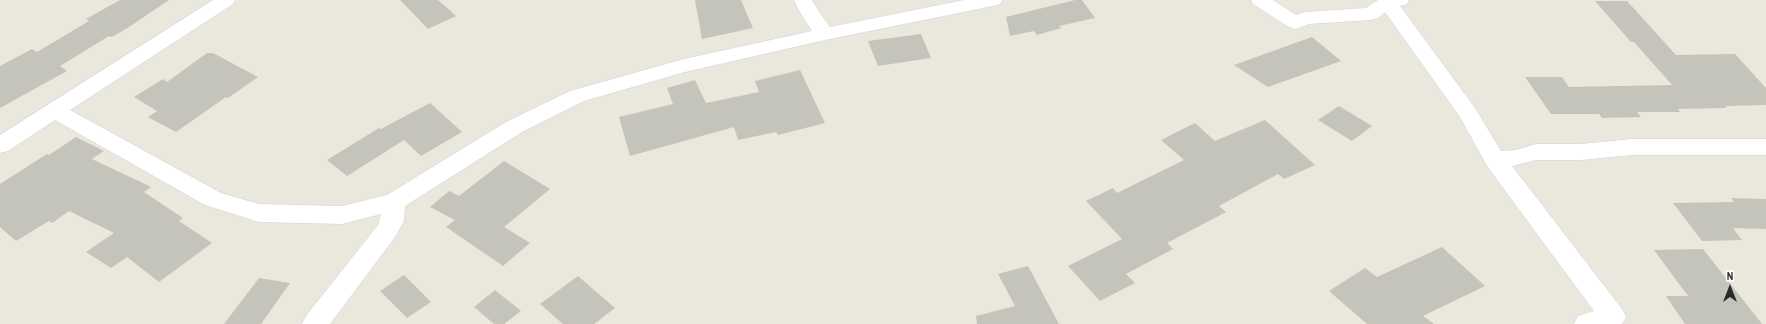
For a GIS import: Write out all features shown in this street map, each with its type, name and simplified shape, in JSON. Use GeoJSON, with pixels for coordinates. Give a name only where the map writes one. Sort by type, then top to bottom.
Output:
{"type":"FeatureCollection","features":[{"type":"Feature","properties":{"kind":"street"},"geometry":{"type":"LineString","coordinates":[[0,145],[226,0]]}},
{"type":"Feature","properties":{"kind":"street"},"geometry":{"type":"LineString","coordinates":[[803,0],[810,14],[825,34]]}},
{"type":"Feature","properties":{"kind":"street"},"geometry":{"type":"LineString","coordinates":[[54,110],[213,199],[259,213],[342,215],[394,202],[514,127],[577,96],[684,66],[825,34],[993,0]]}},
{"type":"Feature","properties":{"kind":"street"},"geometry":{"type":"LineString","coordinates":[[1260,0],[1296,23],[1305,18],[1371,14],[1393,1],[1416,40],[1489,147],[1495,160],[1616,321]]}},
{"type":"Feature","properties":{"kind":"street"},"geometry":{"type":"LineString","coordinates":[[1495,160],[1516,158],[1536,152],[1581,152],[1632,147],[1766,147]]}},
{"type":"Feature","properties":{"kind":"street"},"geometry":{"type":"LineString","coordinates":[[315,324],[387,231],[392,221],[394,202]]}},
{"type":"Feature","properties":{"kind":"street"},"geometry":{"type":"LineString","coordinates":[[1587,324],[1616,321]]}},
{"type":"Feature","properties":{"kind":"building"},"geometry":{"type":"Polygon","coordinates":[[[120,0],[169,0],[129,27],[112,37],[109,36],[60,66],[67,71],[0,108],[0,66],[32,49],[37,52],[89,21],[86,19],[120,0]]]}},
{"type":"Feature","properties":{"kind":"building"},"geometry":{"type":"Polygon","coordinates":[[[400,0],[438,0],[456,16],[428,29],[400,0]]]}},
{"type":"Feature","properties":{"kind":"building"},"geometry":{"type":"Polygon","coordinates":[[[695,0],[741,0],[753,28],[702,39],[695,0]]]}},
{"type":"Feature","properties":{"kind":"building"},"geometry":{"type":"Polygon","coordinates":[[[1075,0],[1082,0],[1095,18],[1059,26],[1061,28],[1037,35],[1034,31],[1010,36],[1006,17],[1075,0]]]}},
{"type":"Feature","properties":{"kind":"building"},"geometry":{"type":"Polygon","coordinates":[[[1595,1],[1627,1],[1676,55],[1735,54],[1766,88],[1766,105],[1725,106],[1727,108],[1678,109],[1680,112],[1637,112],[1641,117],[1602,118],[1599,114],[1551,114],[1525,77],[1562,77],[1569,87],[1672,85],[1595,1]]]}},
{"type":"Feature","properties":{"kind":"building"},"geometry":{"type":"Polygon","coordinates":[[[921,34],[931,58],[878,66],[868,41],[921,34]]]}},
{"type":"Feature","properties":{"kind":"building"},"geometry":{"type":"Polygon","coordinates":[[[1312,37],[1341,61],[1268,87],[1234,65],[1312,37]]]}},
{"type":"Feature","properties":{"kind":"building"},"geometry":{"type":"Polygon","coordinates":[[[207,53],[213,53],[258,77],[228,98],[226,97],[176,132],[148,117],[157,111],[134,97],[163,79],[167,82],[207,53]]]}},
{"type":"Feature","properties":{"kind":"building"},"geometry":{"type":"Polygon","coordinates":[[[800,70],[825,123],[778,135],[776,132],[738,140],[734,127],[630,156],[619,117],[673,104],[667,88],[695,80],[706,103],[759,92],[755,81],[800,70]]]}},
{"type":"Feature","properties":{"kind":"building"},"geometry":{"type":"Polygon","coordinates":[[[430,103],[462,132],[421,156],[404,140],[347,176],[327,160],[379,128],[381,129],[430,103]]]}},
{"type":"Feature","properties":{"kind":"building"},"geometry":{"type":"Polygon","coordinates":[[[1339,106],[1372,126],[1352,141],[1318,120],[1339,106]]]}},
{"type":"Feature","properties":{"kind":"building"},"geometry":{"type":"Polygon","coordinates":[[[1265,120],[1315,165],[1284,179],[1278,174],[1219,206],[1226,212],[1167,243],[1173,249],[1126,274],[1135,283],[1100,301],[1068,266],[1122,239],[1086,201],[1113,188],[1117,193],[1184,160],[1161,140],[1195,123],[1215,141],[1265,120]]]}},
{"type":"Feature","properties":{"kind":"building"},"geometry":{"type":"Polygon","coordinates":[[[76,137],[104,151],[92,159],[151,187],[144,192],[183,218],[179,221],[212,243],[159,282],[127,257],[111,268],[86,252],[114,233],[69,211],[52,223],[49,221],[16,241],[0,227],[0,184],[76,137]]]}},
{"type":"Feature","properties":{"kind":"building"},"geometry":{"type":"Polygon","coordinates":[[[504,161],[550,189],[504,227],[530,243],[503,266],[446,227],[455,220],[430,207],[449,191],[459,196],[504,161]]]}},
{"type":"Feature","properties":{"kind":"building"},"geometry":{"type":"Polygon","coordinates":[[[1731,198],[1766,199],[1766,229],[1733,228],[1742,240],[1702,241],[1673,203],[1734,202],[1731,198]]]}},
{"type":"Feature","properties":{"kind":"building"},"geometry":{"type":"Polygon","coordinates":[[[1442,247],[1485,286],[1423,316],[1434,324],[1367,324],[1329,291],[1365,268],[1377,277],[1442,247]]]}},
{"type":"Feature","properties":{"kind":"building"},"geometry":{"type":"Polygon","coordinates":[[[1703,249],[1762,324],[1685,324],[1666,296],[1688,296],[1654,250],[1703,249]]]}},
{"type":"Feature","properties":{"kind":"building"},"geometry":{"type":"Polygon","coordinates":[[[1028,266],[1059,324],[977,324],[976,316],[1015,306],[998,274],[1028,266]]]}},
{"type":"Feature","properties":{"kind":"building"},"geometry":{"type":"Polygon","coordinates":[[[404,275],[431,302],[407,318],[380,291],[404,275]]]}},
{"type":"Feature","properties":{"kind":"building"},"geometry":{"type":"Polygon","coordinates":[[[578,276],[615,308],[594,324],[563,324],[540,304],[578,276]]]}},
{"type":"Feature","properties":{"kind":"building"},"geometry":{"type":"Polygon","coordinates":[[[259,278],[290,283],[261,324],[224,324],[259,278]]]}},
{"type":"Feature","properties":{"kind":"building"},"geometry":{"type":"Polygon","coordinates":[[[495,290],[521,311],[504,324],[494,324],[474,307],[495,290]]]}}]}
